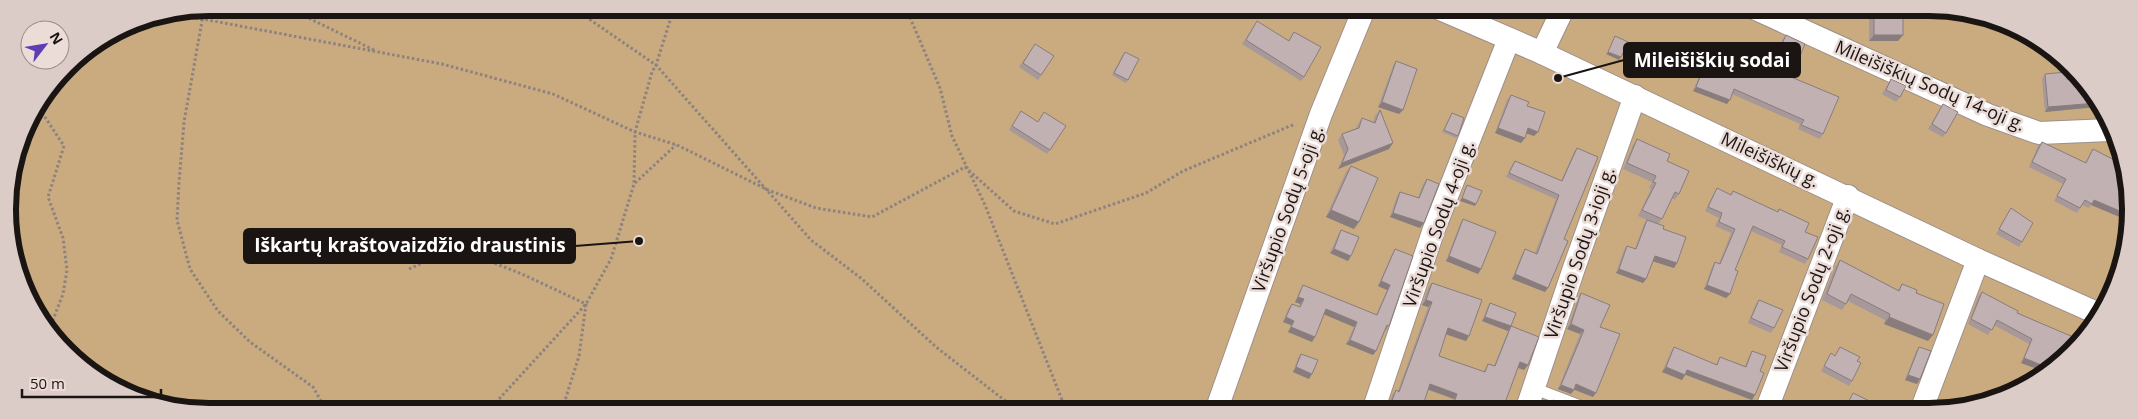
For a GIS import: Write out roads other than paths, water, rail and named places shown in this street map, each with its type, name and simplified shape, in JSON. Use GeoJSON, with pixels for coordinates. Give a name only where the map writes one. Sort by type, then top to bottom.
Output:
{"type":"FeatureCollection","features":[{"type":"Feature","properties":{"kind":"street","name":"Viršupio Sodų 5-oji g."},"geometry":{"type":"LineString","coordinates":[[1218,403],[1321,114],[1361,16]]}},
{"type":"Feature","properties":{"kind":"street","name":"Mileišiškių g."},"geometry":{"type":"LineString","coordinates":[[1456,16],[1635,96],[1848,196],[1978,260],[2093,311]]}},
{"type":"Feature","properties":{"kind":"street"},"geometry":{"type":"LineString","coordinates":[[1542,53],[1560,16]]}},
{"type":"Feature","properties":{"kind":"street","name":"Mileišiškių Sodų 14-oji g."},"geometry":{"type":"LineString","coordinates":[[1771,16],[1988,116],[2039,133],[2105,130]]}},
{"type":"Feature","properties":{"kind":"street","name":"Viršupio Sodų 4-oji g."},"geometry":{"type":"LineString","coordinates":[[1376,403],[1434,229],[1509,39]]}},
{"type":"Feature","properties":{"kind":"street","name":"Viršupio Sodų 3-ioji g."},"geometry":{"type":"LineString","coordinates":[[1528,403],[1635,96]]}},
{"type":"Feature","properties":{"kind":"street","name":"Viršupio Sodų 2-oji g."},"geometry":{"type":"LineString","coordinates":[[1769,403],[1848,196]]}},
{"type":"Feature","properties":{"kind":"street"},"geometry":{"type":"LineString","coordinates":[[1924,403],[1978,260]]}},
{"type":"Feature","properties":{"kind":"lane"},"geometry":{"type":"LineString","coordinates":[[1533,388],[1572,403]]}},
{"type":"Feature","properties":{"kind":"place","name":"Mileišiškių sodai"},"geometry":{"type":"Point","coordinates":[1558,78]}},
{"type":"Feature","properties":{"kind":"place","name":"Iškartų kraštovaizdžio draustinis"},"geometry":{"type":"Point","coordinates":[639,241]}}]}
